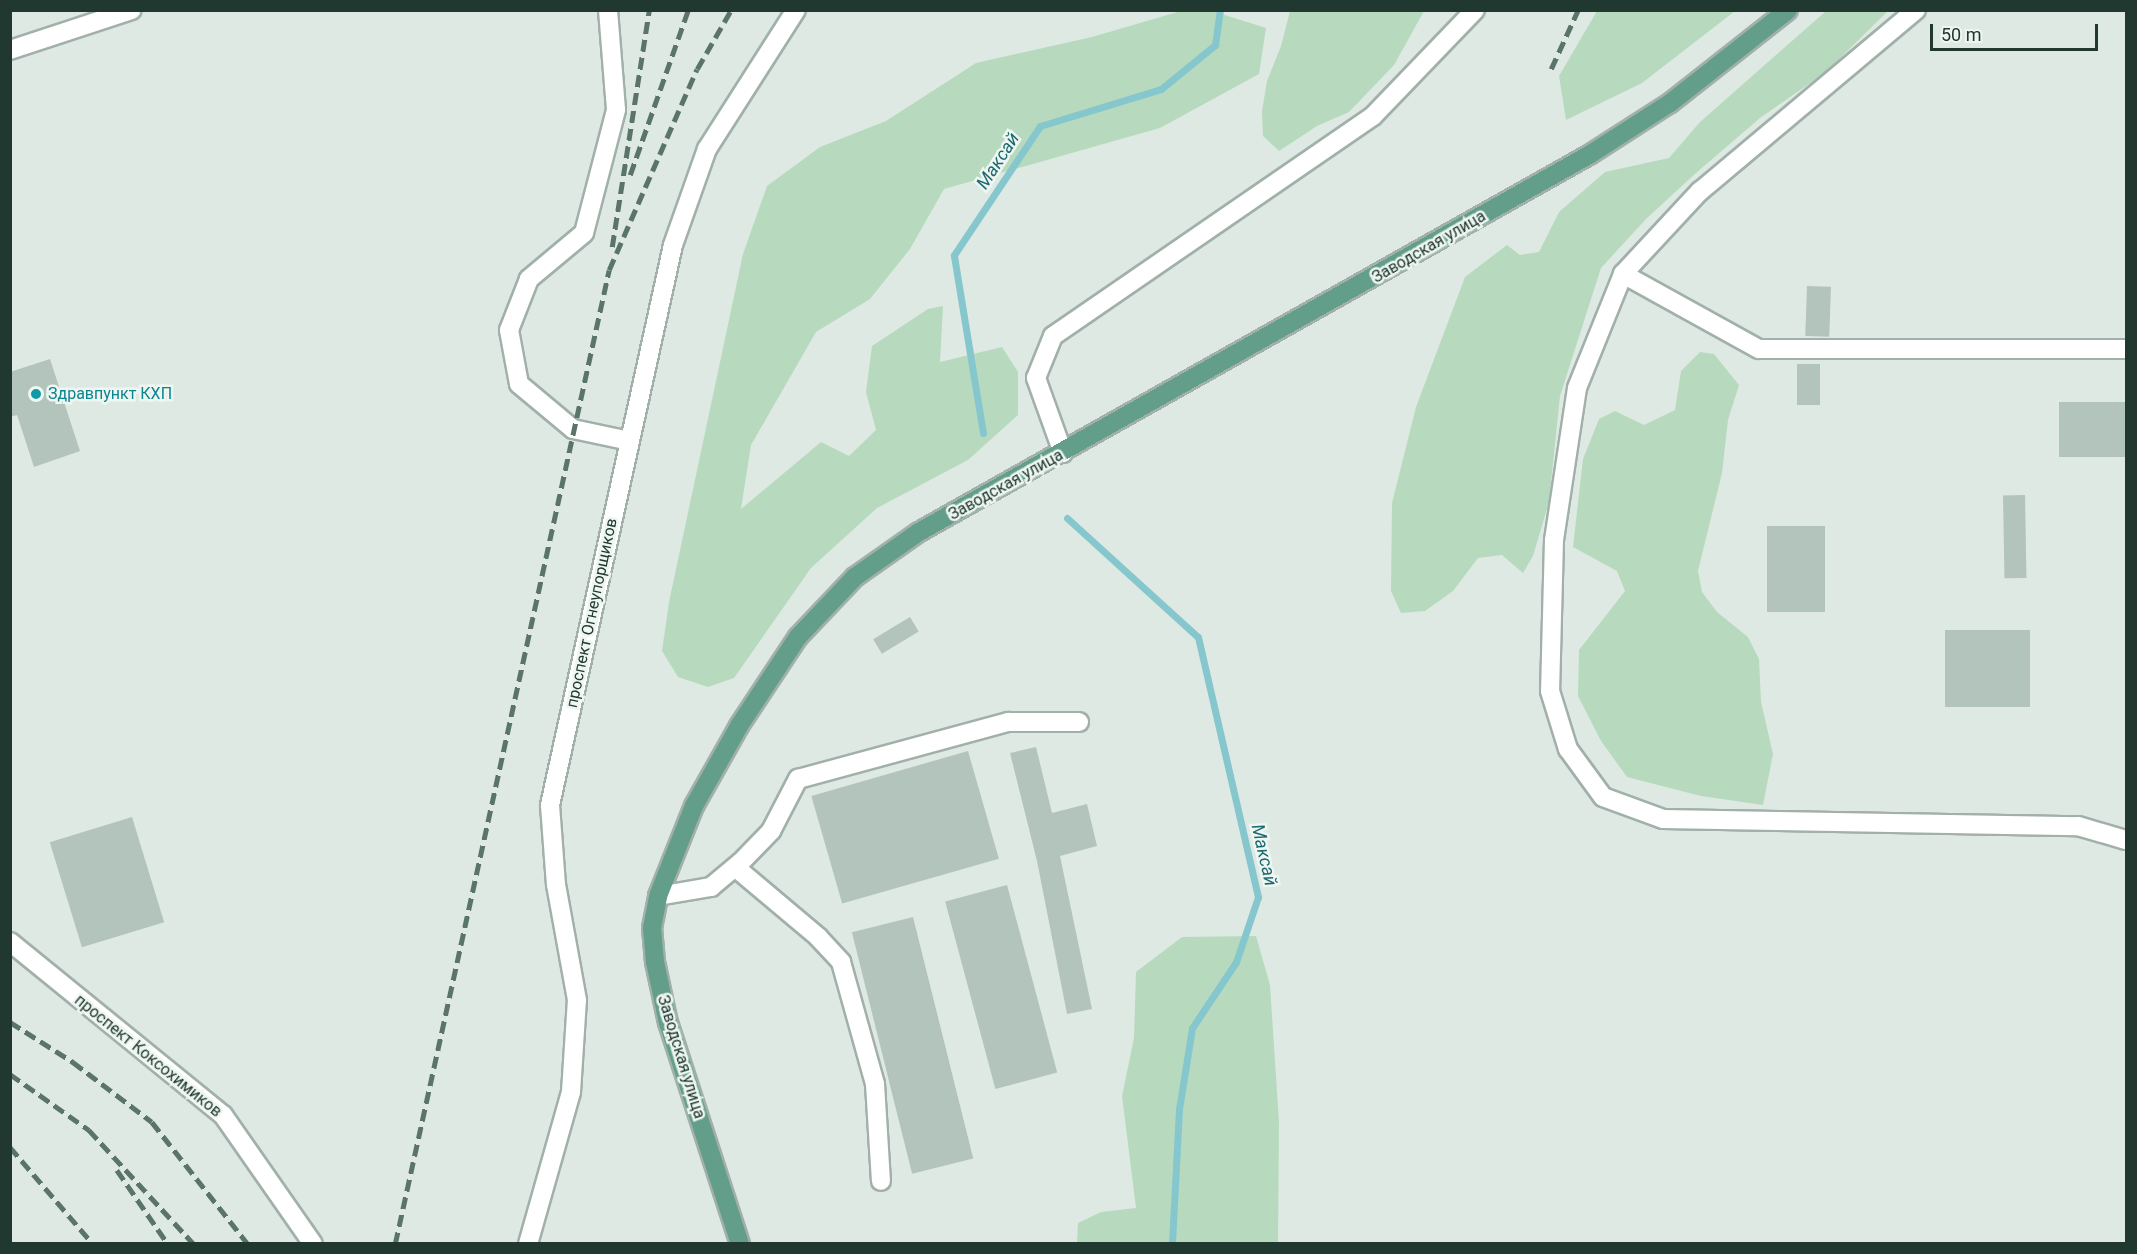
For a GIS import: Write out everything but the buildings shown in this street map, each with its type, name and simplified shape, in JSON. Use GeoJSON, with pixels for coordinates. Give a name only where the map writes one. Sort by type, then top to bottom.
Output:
{"type":"FeatureCollection","features":[{"type":"Feature","properties":{"kind":"main road","name":"Заводская улица"},"geometry":{"type":"LineString","coordinates":[[740,1244],[668,1023],[654,962],[652,928],[658,896],[694,806],[739,726],[798,637],[855,577],[919,532],[1365,284],[1589,155],[1670,103],[1788,10]]}},
{"type":"Feature","properties":{"kind":"street"},"geometry":{"type":"LineString","coordinates":[[10,50],[132,10]]}},
{"type":"Feature","properties":{"kind":"street"},"geometry":{"type":"LineString","coordinates":[[608,10],[616,110],[584,233],[529,279],[509,330],[519,384],[573,429],[630,441]]}},
{"type":"Feature","properties":{"kind":"street","name":"проспект Огнеупорщиков"},"geometry":{"type":"LineString","coordinates":[[528,1244],[571,1092],[577,1000],[556,885],[549,806],[673,245],[707,149],[796,10]]}},
{"type":"Feature","properties":{"kind":"street"},"geometry":{"type":"LineString","coordinates":[[1063,453],[1036,378],[1053,336],[1373,116],[1475,10]]}},
{"type":"Feature","properties":{"kind":"street"},"geometry":{"type":"LineString","coordinates":[[1916,10],[1700,191],[1623,274],[1577,388],[1554,540],[1550,691],[1568,749],[1603,797],[1663,819],[2078,826],[2127,840]]}},
{"type":"Feature","properties":{"kind":"street"},"geometry":{"type":"LineString","coordinates":[[1623,274],[1759,349],[2127,349]]}},
{"type":"Feature","properties":{"kind":"street"},"geometry":{"type":"LineString","coordinates":[[658,896],[711,887],[735,867],[771,831],[798,779],[1008,722],[1078,722]]}},
{"type":"Feature","properties":{"kind":"street"},"geometry":{"type":"LineString","coordinates":[[735,867],[775,898],[841,962],[875,1084],[881,1181]]}},
{"type":"Feature","properties":{"kind":"street","name":"проспект Коксохимиков"},"geometry":{"type":"LineString","coordinates":[[10,942],[223,1115],[313,1244]]}},
{"type":"Feature","properties":{"kind":"green space"},"geometry":{"type":"Polygon","coordinates":[[[1181,11],[1212,11],[1266,28],[1259,74],[1160,128],[944,189],[910,249],[870,299],[816,332],[751,445],[741,509],[821,442],[849,456],[876,430],[866,392],[872,346],[928,309],[943,306],[940,362],[1002,347],[1018,372],[1018,415],[968,460],[877,508],[811,568],[734,678],[708,687],[678,677],[662,651],[669,602],[743,254],[767,186],[820,147],[886,121],[976,63],[1092,37],[1181,11]]]}},
{"type":"Feature","properties":{"kind":"green space"},"geometry":{"type":"Polygon","coordinates":[[[1290,11],[1424,11],[1394,65],[1349,112],[1317,126],[1279,151],[1263,136],[1262,111],[1267,81],[1281,46],[1290,11]]]}},
{"type":"Feature","properties":{"kind":"green space"},"geometry":{"type":"Polygon","coordinates":[[[1597,11],[1735,11],[1642,83],[1566,120],[1559,76],[1597,11]]]}},
{"type":"Feature","properties":{"kind":"green space"},"geometry":{"type":"Polygon","coordinates":[[[1826,11],[1888,11],[1826,72],[1760,118],[1696,173],[1646,219],[1601,268],[1560,396],[1549,502],[1533,556],[1523,573],[1502,555],[1478,558],[1453,591],[1425,611],[1401,613],[1391,591],[1392,503],[1416,407],[1465,277],[1507,245],[1520,255],[1539,252],[1559,212],[1605,172],[1669,158],[1700,122],[1826,11]]]}},
{"type":"Feature","properties":{"kind":"green space"},"geometry":{"type":"Polygon","coordinates":[[[1700,352],[1714,354],[1739,385],[1728,420],[1722,473],[1698,571],[1702,592],[1717,612],[1748,637],[1759,659],[1761,702],[1773,754],[1763,805],[1701,796],[1627,777],[1601,741],[1578,696],[1579,650],[1625,591],[1617,571],[1573,547],[1583,459],[1599,419],[1615,411],[1644,425],[1675,410],[1681,371],[1700,352]]]}},
{"type":"Feature","properties":{"kind":"green space"},"geometry":{"type":"Polygon","coordinates":[[[1256,936],[1270,985],[1279,1122],[1278,1243],[1077,1243],[1078,1223],[1101,1212],[1136,1208],[1122,1096],[1134,1038],[1136,972],[1182,937],[1256,936]]]}},
{"type":"Feature","properties":{"kind":"waterway","name":"Максай"},"geometry":{"type":"LineString","coordinates":[[983,433],[954,255],[1040,126],[1161,89],[1215,45],[1220,10]]}},
{"type":"Feature","properties":{"kind":"waterway","name":"Максай"},"geometry":{"type":"LineString","coordinates":[[1067,518],[1198,637],[1258,897],[1236,962],[1192,1028],[1179,1109],[1172,1244]]}},
{"type":"Feature","properties":{"kind":"railway"},"geometry":{"type":"LineString","coordinates":[[612,247],[649,10]]}},
{"type":"Feature","properties":{"kind":"railway"},"geometry":{"type":"LineString","coordinates":[[630,175],[688,10]]}},
{"type":"Feature","properties":{"kind":"railway"},"geometry":{"type":"LineString","coordinates":[[395,1244],[609,270],[697,69],[731,10]]}},
{"type":"Feature","properties":{"kind":"railway"},"geometry":{"type":"LineString","coordinates":[[1551,69],[1578,10]]}},
{"type":"Feature","properties":{"kind":"railway"},"geometry":{"type":"LineString","coordinates":[[10,1022],[73,1062],[152,1122],[248,1244]]}},
{"type":"Feature","properties":{"kind":"railway"},"geometry":{"type":"LineString","coordinates":[[10,1074],[89,1130],[194,1244]]}},
{"type":"Feature","properties":{"kind":"railway"},"geometry":{"type":"LineString","coordinates":[[10,1147],[93,1244]]}},
{"type":"Feature","properties":{"kind":"railway"},"geometry":{"type":"LineString","coordinates":[[117,1170],[168,1244]]}},
{"type":"Feature","properties":{"kind":"place","name":"Здравпункт КХП"},"geometry":{"type":"Point","coordinates":[36,394]}}]}
